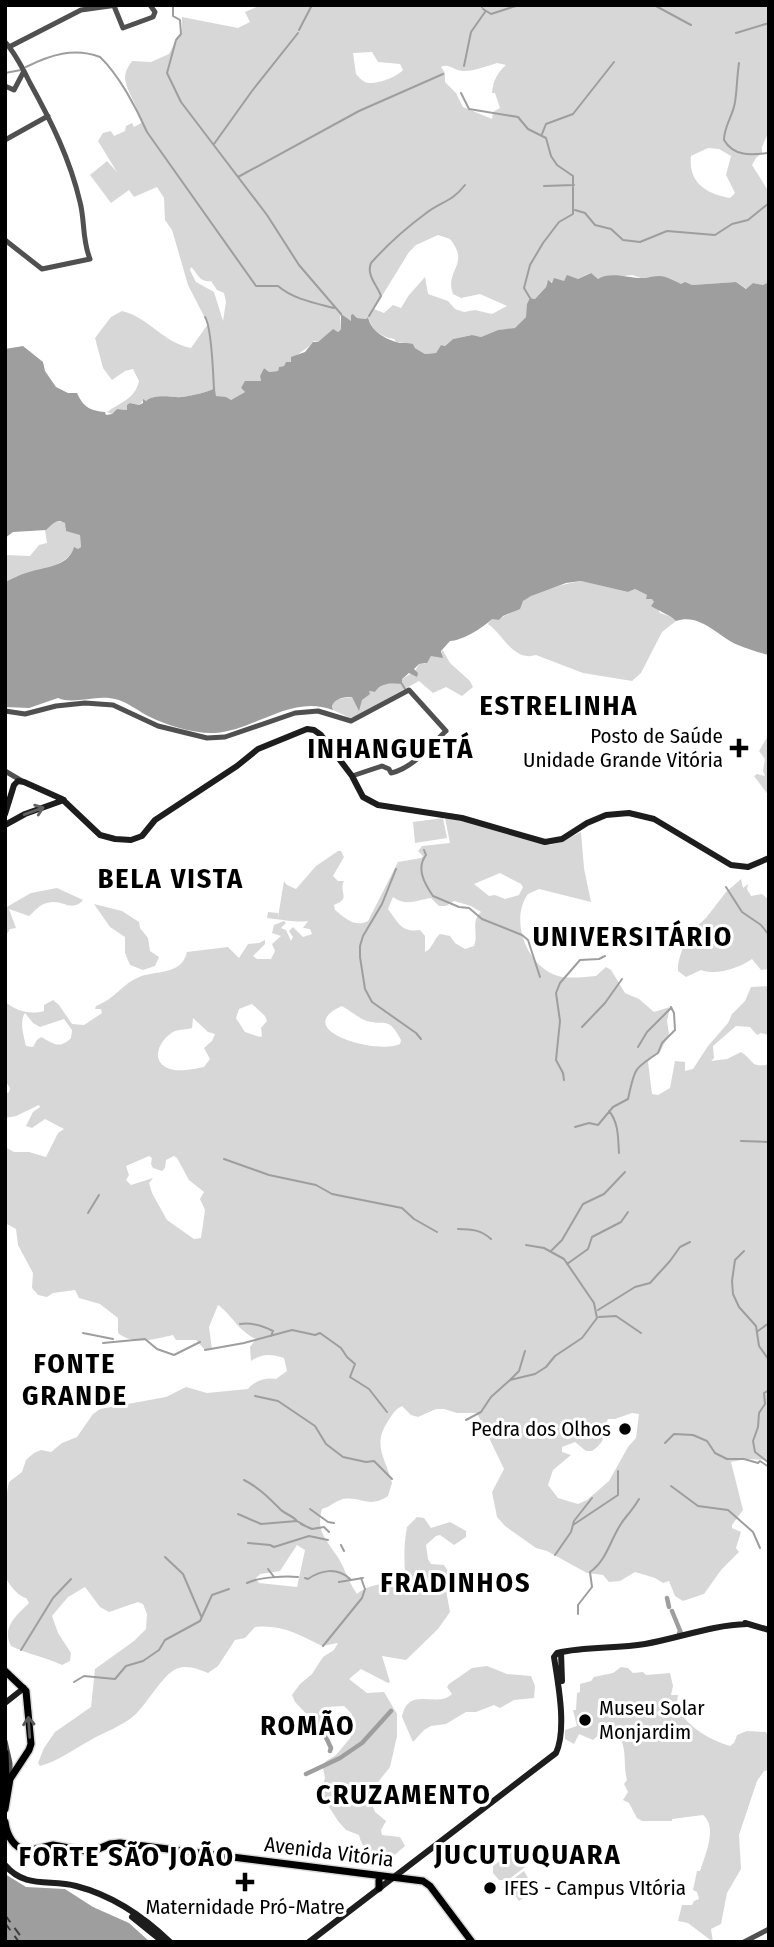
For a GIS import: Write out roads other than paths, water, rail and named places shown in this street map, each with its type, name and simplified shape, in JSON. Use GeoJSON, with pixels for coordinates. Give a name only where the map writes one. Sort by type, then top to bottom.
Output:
{"type":"FeatureCollection","features":[{"type":"Feature","properties":{"kind":"main road"},"geometry":{"type":"LineString","coordinates":[[15,820],[9,820],[5,814],[14,785],[18,781],[67,803],[94,830],[106,837],[123,840],[139,838],[155,820],[258,749],[307,729],[314,730],[321,736],[352,776],[363,797],[378,805],[462,818],[545,842],[562,839],[587,822],[606,815],[638,814],[654,819],[730,865],[748,867],[769,858]]}},
{"type":"Feature","properties":{"kind":"main road"},"geometry":{"type":"LineString","coordinates":[[5,825],[36,810],[67,803]]}},
{"type":"Feature","properties":{"kind":"main road"},"geometry":{"type":"LineString","coordinates":[[329,1929],[556,1758],[564,1737],[558,1661],[560,1652],[645,1644],[722,1625],[747,1624],[769,1630]]}},
{"type":"Feature","properties":{"kind":"main road"},"geometry":{"type":"LineString","coordinates":[[558,1661],[570,1653],[593,1649]]}},
{"type":"Feature","properties":{"kind":"main road"},"geometry":{"type":"LineString","coordinates":[[5,1671],[25,1689],[30,1748],[8,1777],[5,1788]]}},
{"type":"Feature","properties":{"kind":"main road"},"geometry":{"type":"LineString","coordinates":[[5,1703],[25,1689]]}},
{"type":"Feature","properties":{"kind":"main road"},"geometry":{"type":"LineString","coordinates":[[5,1753],[8,1777],[5,1809]]}},
{"type":"Feature","properties":{"kind":"main road","name":"Avenida Vitória"},"geometry":{"type":"LineString","coordinates":[[5,1822],[14,1844],[27,1851],[53,1845],[91,1852],[118,1843],[424,1882],[470,1942]]}},
{"type":"Feature","properties":{"kind":"main road","name":"Avenida Vitória"},"geometry":{"type":"LineString","coordinates":[[5,1837],[11,1848],[23,1855],[54,1849],[92,1855],[119,1847],[230,1859],[379,1884],[394,1880]]}},
{"type":"Feature","properties":{"kind":"main road"},"geometry":{"type":"LineString","coordinates":[[5,1867],[28,1884],[72,1888],[104,1902],[132,1916],[163,1942]]}},
{"type":"Feature","properties":{"kind":"main road"},"geometry":{"type":"LineString","coordinates":[[5,1867],[28,1881],[78,1886],[118,1904],[153,1926],[170,1942]]}},
{"type":"Feature","properties":{"kind":"main road"},"geometry":{"type":"LineString","coordinates":[[309,1942],[319,1938],[379,1884]]}},
{"type":"Feature","properties":{"kind":"street"},"geometry":{"type":"LineString","coordinates":[[5,240],[42,269],[90,259],[83,236],[80,202],[64,153],[48,116],[7,44],[81,10],[116,6],[123,28],[150,18],[155,12],[150,5]]}},
{"type":"Feature","properties":{"kind":"street"},"geometry":{"type":"LineString","coordinates":[[5,86],[14,90],[24,71]]}},
{"type":"Feature","properties":{"kind":"street"},"geometry":{"type":"LineString","coordinates":[[5,140],[48,116]]}},
{"type":"Feature","properties":{"kind":"street"},"geometry":{"type":"LineString","coordinates":[[5,712],[25,714],[56,706],[85,703],[113,705],[174,732],[207,738],[225,737],[295,713],[318,711],[351,721],[409,690],[446,730],[407,767],[391,773],[382,766],[352,776]]}},
{"type":"Feature","properties":{"kind":"street"},"geometry":{"type":"LineString","coordinates":[[8,773],[24,782]]}},
{"type":"Feature","properties":{"kind":"street"},"geometry":{"type":"LineString","coordinates":[[8,773],[14,785]]}},
{"type":"Feature","properties":{"kind":"street"},"geometry":{"type":"LineString","coordinates":[[5,1741],[10,1763],[8,1777]]}},
{"type":"Feature","properties":{"kind":"street"},"geometry":{"type":"LineString","coordinates":[[744,1942],[769,1929]]}},
{"type":"Feature","properties":{"kind":"waterway"},"geometry":{"type":"LineString","coordinates":[[173,5],[173,16],[180,20],[181,34],[176,40],[167,73],[181,102],[267,215],[299,265],[341,314]]}},
{"type":"Feature","properties":{"kind":"waterway"},"geometry":{"type":"LineString","coordinates":[[299,30],[312,5]]}},
{"type":"Feature","properties":{"kind":"waterway"},"geometry":{"type":"LineString","coordinates":[[483,9],[491,14],[519,5]]}},
{"type":"Feature","properties":{"kind":"waterway"},"geometry":{"type":"LineString","coordinates":[[654,5],[691,25]]}},
{"type":"Feature","properties":{"kind":"waterway"},"geometry":{"type":"LineString","coordinates":[[464,66],[471,32],[485,12]]}},
{"type":"Feature","properties":{"kind":"waterway"},"geometry":{"type":"LineString","coordinates":[[736,33],[769,23]]}},
{"type":"Feature","properties":{"kind":"waterway"},"geometry":{"type":"LineString","coordinates":[[214,144],[298,33]]}},
{"type":"Feature","properties":{"kind":"waterway"},"geometry":{"type":"LineString","coordinates":[[26,67],[62,54],[81,53],[100,57],[121,83],[147,132],[256,286],[278,286],[297,297],[334,308]]}},
{"type":"Feature","properties":{"kind":"waterway"},"geometry":{"type":"LineString","coordinates":[[542,134],[546,124],[573,114],[614,62]]}},
{"type":"Feature","properties":{"kind":"waterway"},"geometry":{"type":"LineString","coordinates":[[739,63],[735,102],[724,140],[738,152],[769,153]]}},
{"type":"Feature","properties":{"kind":"waterway"},"geometry":{"type":"LineString","coordinates":[[5,73],[21,70]]}},
{"type":"Feature","properties":{"kind":"waterway"},"geometry":{"type":"LineString","coordinates":[[238,177],[359,111],[443,74]]}},
{"type":"Feature","properties":{"kind":"waterway"},"geometry":{"type":"LineString","coordinates":[[461,93],[469,109],[518,117],[528,129],[546,138],[551,156],[557,165],[573,176],[573,214],[559,222],[530,265],[524,288],[530,298]]}},
{"type":"Feature","properties":{"kind":"waterway"},"geometry":{"type":"LineString","coordinates":[[369,316],[381,296],[371,276],[371,263],[411,225],[465,185]]}},
{"type":"Feature","properties":{"kind":"waterway"},"geometry":{"type":"LineString","coordinates":[[544,186],[574,185]]}},
{"type":"Feature","properties":{"kind":"waterway"},"geometry":{"type":"LineString","coordinates":[[575,210],[585,213],[595,225],[611,229],[623,240],[640,242],[667,231],[715,235],[732,224],[748,220],[769,203]]}},
{"type":"Feature","properties":{"kind":"waterway"},"geometry":{"type":"LineString","coordinates":[[205,317],[211,340],[214,389]]}},
{"type":"Feature","properties":{"kind":"waterway"},"geometry":{"type":"LineString","coordinates":[[402,684],[405,689]]}},
{"type":"Feature","properties":{"kind":"waterway"},"geometry":{"type":"LineString","coordinates":[[424,850],[426,855],[421,870],[422,876],[433,896],[459,907],[469,908],[482,919],[522,935],[528,940],[540,977]]}},
{"type":"Feature","properties":{"kind":"waterway"},"geometry":{"type":"LineString","coordinates":[[396,869],[382,904],[363,936],[360,957],[365,989],[372,1002],[421,1039]]}},
{"type":"Feature","properties":{"kind":"waterway"},"geometry":{"type":"LineString","coordinates":[[726,887],[742,912],[761,925],[769,935]]}},
{"type":"Feature","properties":{"kind":"waterway"},"geometry":{"type":"LineString","coordinates":[[564,1080],[556,1060],[560,1021],[556,993],[560,983],[580,960],[605,956]]}},
{"type":"Feature","properties":{"kind":"waterway"},"geometry":{"type":"LineString","coordinates":[[582,1027],[605,1003],[622,979]]}},
{"type":"Feature","properties":{"kind":"waterway"},"geometry":{"type":"LineString","coordinates":[[575,1127],[589,1123],[598,1125],[613,1107],[628,1099],[636,1071],[658,1053],[662,1043],[675,1030],[671,1007]]}},
{"type":"Feature","properties":{"kind":"waterway"},"geometry":{"type":"LineString","coordinates":[[638,1047],[647,1032],[671,1008]]}},
{"type":"Feature","properties":{"kind":"waterway"},"geometry":{"type":"LineString","coordinates":[[609,1111],[616,1126],[619,1153]]}},
{"type":"Feature","properties":{"kind":"waterway"},"geometry":{"type":"LineString","coordinates":[[741,1141],[769,1142]]}},
{"type":"Feature","properties":{"kind":"waterway"},"geometry":{"type":"LineString","coordinates":[[224,1159],[269,1175],[316,1185],[332,1194],[402,1208],[414,1219],[437,1232]]}},
{"type":"Feature","properties":{"kind":"waterway"},"geometry":{"type":"LineString","coordinates":[[551,1251],[562,1240],[583,1204],[604,1194],[625,1172]]}},
{"type":"Feature","properties":{"kind":"waterway"},"geometry":{"type":"LineString","coordinates":[[88,1213],[99,1195]]}},
{"type":"Feature","properties":{"kind":"waterway"},"geometry":{"type":"LineString","coordinates":[[567,1264],[588,1249],[592,1237],[621,1222],[628,1212]]}},
{"type":"Feature","properties":{"kind":"waterway"},"geometry":{"type":"LineString","coordinates":[[458,1229],[476,1231],[491,1239]]}},
{"type":"Feature","properties":{"kind":"waterway"},"geometry":{"type":"LineString","coordinates":[[598,1310],[635,1287],[650,1283],[680,1247],[690,1242]]}},
{"type":"Feature","properties":{"kind":"waterway"},"geometry":{"type":"LineString","coordinates":[[466,1420],[481,1412],[491,1397],[510,1380],[535,1374],[546,1367],[555,1356],[582,1338],[597,1318],[594,1303],[564,1259],[544,1248],[526,1245]]}},
{"type":"Feature","properties":{"kind":"waterway"},"geometry":{"type":"LineString","coordinates":[[744,1251],[735,1260],[733,1294],[739,1307],[756,1326],[759,1346],[769,1360]]}},
{"type":"Feature","properties":{"kind":"waterway"},"geometry":{"type":"LineString","coordinates":[[599,1317],[616,1316],[641,1333]]}},
{"type":"Feature","properties":{"kind":"waterway"},"geometry":{"type":"LineString","coordinates":[[758,1331],[769,1323]]}},
{"type":"Feature","properties":{"kind":"waterway"},"geometry":{"type":"LineString","coordinates":[[240,1324],[253,1324],[273,1331],[271,1336]]}},
{"type":"Feature","properties":{"kind":"waterway"},"geometry":{"type":"LineString","coordinates":[[205,1350],[292,1330],[315,1335],[320,1333],[341,1348],[355,1364],[350,1377],[369,1389],[387,1412]]}},
{"type":"Feature","properties":{"kind":"waterway"},"geometry":{"type":"LineString","coordinates":[[83,1333],[113,1339]]}},
{"type":"Feature","properties":{"kind":"waterway"},"geometry":{"type":"LineString","coordinates":[[103,1343],[145,1339],[157,1349],[174,1355],[200,1342]]}},
{"type":"Feature","properties":{"kind":"waterway"},"geometry":{"type":"LineString","coordinates":[[510,1380],[519,1371],[525,1351]]}},
{"type":"Feature","properties":{"kind":"waterway"},"geometry":{"type":"LineString","coordinates":[[769,1390],[764,1393],[765,1404],[759,1413],[753,1441],[755,1452],[769,1463]]}},
{"type":"Feature","properties":{"kind":"waterway"},"geometry":{"type":"LineString","coordinates":[[255,1396],[278,1401],[315,1426],[326,1444],[343,1457],[374,1461],[392,1479]]}},
{"type":"Feature","properties":{"kind":"waterway"},"geometry":{"type":"LineString","coordinates":[[665,1443],[674,1434],[693,1435],[707,1441],[715,1453],[727,1459],[744,1459],[758,1463],[760,1461],[769,1467]]}},
{"type":"Feature","properties":{"kind":"waterway"},"geometry":{"type":"LineString","coordinates":[[573,1525],[618,1495],[618,1471]]}},
{"type":"Feature","properties":{"kind":"waterway"},"geometry":{"type":"LineString","coordinates":[[244,1480],[297,1521]]}},
{"type":"Feature","properties":{"kind":"waterway"},"geometry":{"type":"LineString","coordinates":[[671,1486],[698,1506],[728,1510],[753,1532],[760,1548]]}},
{"type":"Feature","properties":{"kind":"waterway"},"geometry":{"type":"LineString","coordinates":[[555,1555],[571,1532],[574,1521],[592,1498]]}},
{"type":"Feature","properties":{"kind":"waterway"},"geometry":{"type":"LineString","coordinates":[[578,1614],[578,1605],[592,1587],[590,1572],[602,1560],[621,1524],[639,1499]]}},
{"type":"Feature","properties":{"kind":"waterway"},"geometry":{"type":"LineString","coordinates":[[310,1509],[328,1522],[334,1523]]}},
{"type":"Feature","properties":{"kind":"waterway"},"geometry":{"type":"LineString","coordinates":[[238,1514],[261,1524],[297,1521],[309,1528]]}},
{"type":"Feature","properties":{"kind":"waterway"},"geometry":{"type":"LineString","coordinates":[[301,1524],[312,1529],[324,1527],[329,1532]]}},
{"type":"Feature","properties":{"kind":"waterway"},"geometry":{"type":"LineString","coordinates":[[248,1543],[274,1547],[309,1536],[328,1540]]}},
{"type":"Feature","properties":{"kind":"waterway"},"geometry":{"type":"LineString","coordinates":[[341,1545],[344,1551]]}},
{"type":"Feature","properties":{"kind":"waterway"},"geometry":{"type":"LineString","coordinates":[[165,1557],[183,1574],[201,1616]]}},
{"type":"Feature","properties":{"kind":"waterway"},"geometry":{"type":"LineString","coordinates":[[268,1569],[274,1577]]}},
{"type":"Feature","properties":{"kind":"waterway"},"geometry":{"type":"LineString","coordinates":[[305,1578],[334,1571],[350,1579]]}},
{"type":"Feature","properties":{"kind":"waterway"},"geometry":{"type":"LineString","coordinates":[[247,1583],[265,1578],[298,1577]]}},
{"type":"Feature","properties":{"kind":"waterway"},"geometry":{"type":"LineString","coordinates":[[323,1646],[362,1598],[365,1589],[361,1578]]}},
{"type":"Feature","properties":{"kind":"waterway"},"geometry":{"type":"LineString","coordinates":[[339,1582],[363,1578]]}},
{"type":"Feature","properties":{"kind":"waterway"},"geometry":{"type":"LineString","coordinates":[[21,1650],[53,1598],[71,1579]]}},
{"type":"Feature","properties":{"kind":"waterway"},"geometry":{"type":"LineString","coordinates":[[74,1682],[84,1676],[115,1679],[126,1666],[143,1661],[159,1650],[165,1640],[200,1621],[212,1595],[229,1589]]}},
{"type":"Feature","properties":{"kind":"waterway"},"geometry":{"type":"LineString","coordinates":[[667,1598],[669,1607]]}},
{"type":"Feature","properties":{"kind":"waterway"},"geometry":{"type":"LineString","coordinates":[[672,1611],[679,1633]]}},
{"type":"Feature","properties":{"kind":"waterway"},"geometry":{"type":"LineString","coordinates":[[306,1774],[340,1758],[362,1743],[391,1711]]}},
{"type":"Feature","properties":{"kind":"waterway"},"geometry":{"type":"LineString","coordinates":[[324,1733],[330,1751]]}},
{"type":"Feature","properties":{"kind":"place","name":"Posto de Saúde Unidade Grande Vitória"},"geometry":{"type":"Point","coordinates":[739,748]}},
{"type":"Feature","properties":{"kind":"place","name":"Pedra dos Olhos"},"geometry":{"type":"Point","coordinates":[625,1429]}},
{"type":"Feature","properties":{"kind":"place","name":"Museu Solar Monjardim"},"geometry":{"type":"Point","coordinates":[585,1720]}},
{"type":"Feature","properties":{"kind":"place","name":"Maternidade Pró-Matre"},"geometry":{"type":"Point","coordinates":[245,1882]}},
{"type":"Feature","properties":{"kind":"place","name":"IFES - Campus VItória"},"geometry":{"type":"Point","coordinates":[490,1888]}},
{"type":"Feature","properties":{"kind":"district","name":"ESTRELINHA"},"geometry":{"type":"Point","coordinates":[559,705]}},
{"type":"Feature","properties":{"kind":"district","name":"INHANGUETÁ"},"geometry":{"type":"Point","coordinates":[391,748]}},
{"type":"Feature","properties":{"kind":"district","name":"BELA VISTA"},"geometry":{"type":"Point","coordinates":[171,878]}},
{"type":"Feature","properties":{"kind":"district","name":"UNIVERSITÁRIO"},"geometry":{"type":"Point","coordinates":[633,936]}},
{"type":"Feature","properties":{"kind":"district","name":"FONTE GRANDE"},"geometry":{"type":"Point","coordinates":[75,1379]}},
{"type":"Feature","properties":{"kind":"district","name":"FRADINHOS"},"geometry":{"type":"Point","coordinates":[456,1582]}},
{"type":"Feature","properties":{"kind":"district","name":"ROMÃO"},"geometry":{"type":"Point","coordinates":[308,1725]}},
{"type":"Feature","properties":{"kind":"district","name":"CRUZAMENTO"},"geometry":{"type":"Point","coordinates":[404,1794]}},
{"type":"Feature","properties":{"kind":"district","name":"JUCUTUQUARA"},"geometry":{"type":"Point","coordinates":[528,1854]}},
{"type":"Feature","properties":{"kind":"district","name":"FORTE SÃO JOÃO"},"geometry":{"type":"Point","coordinates":[127,1856]}}]}
